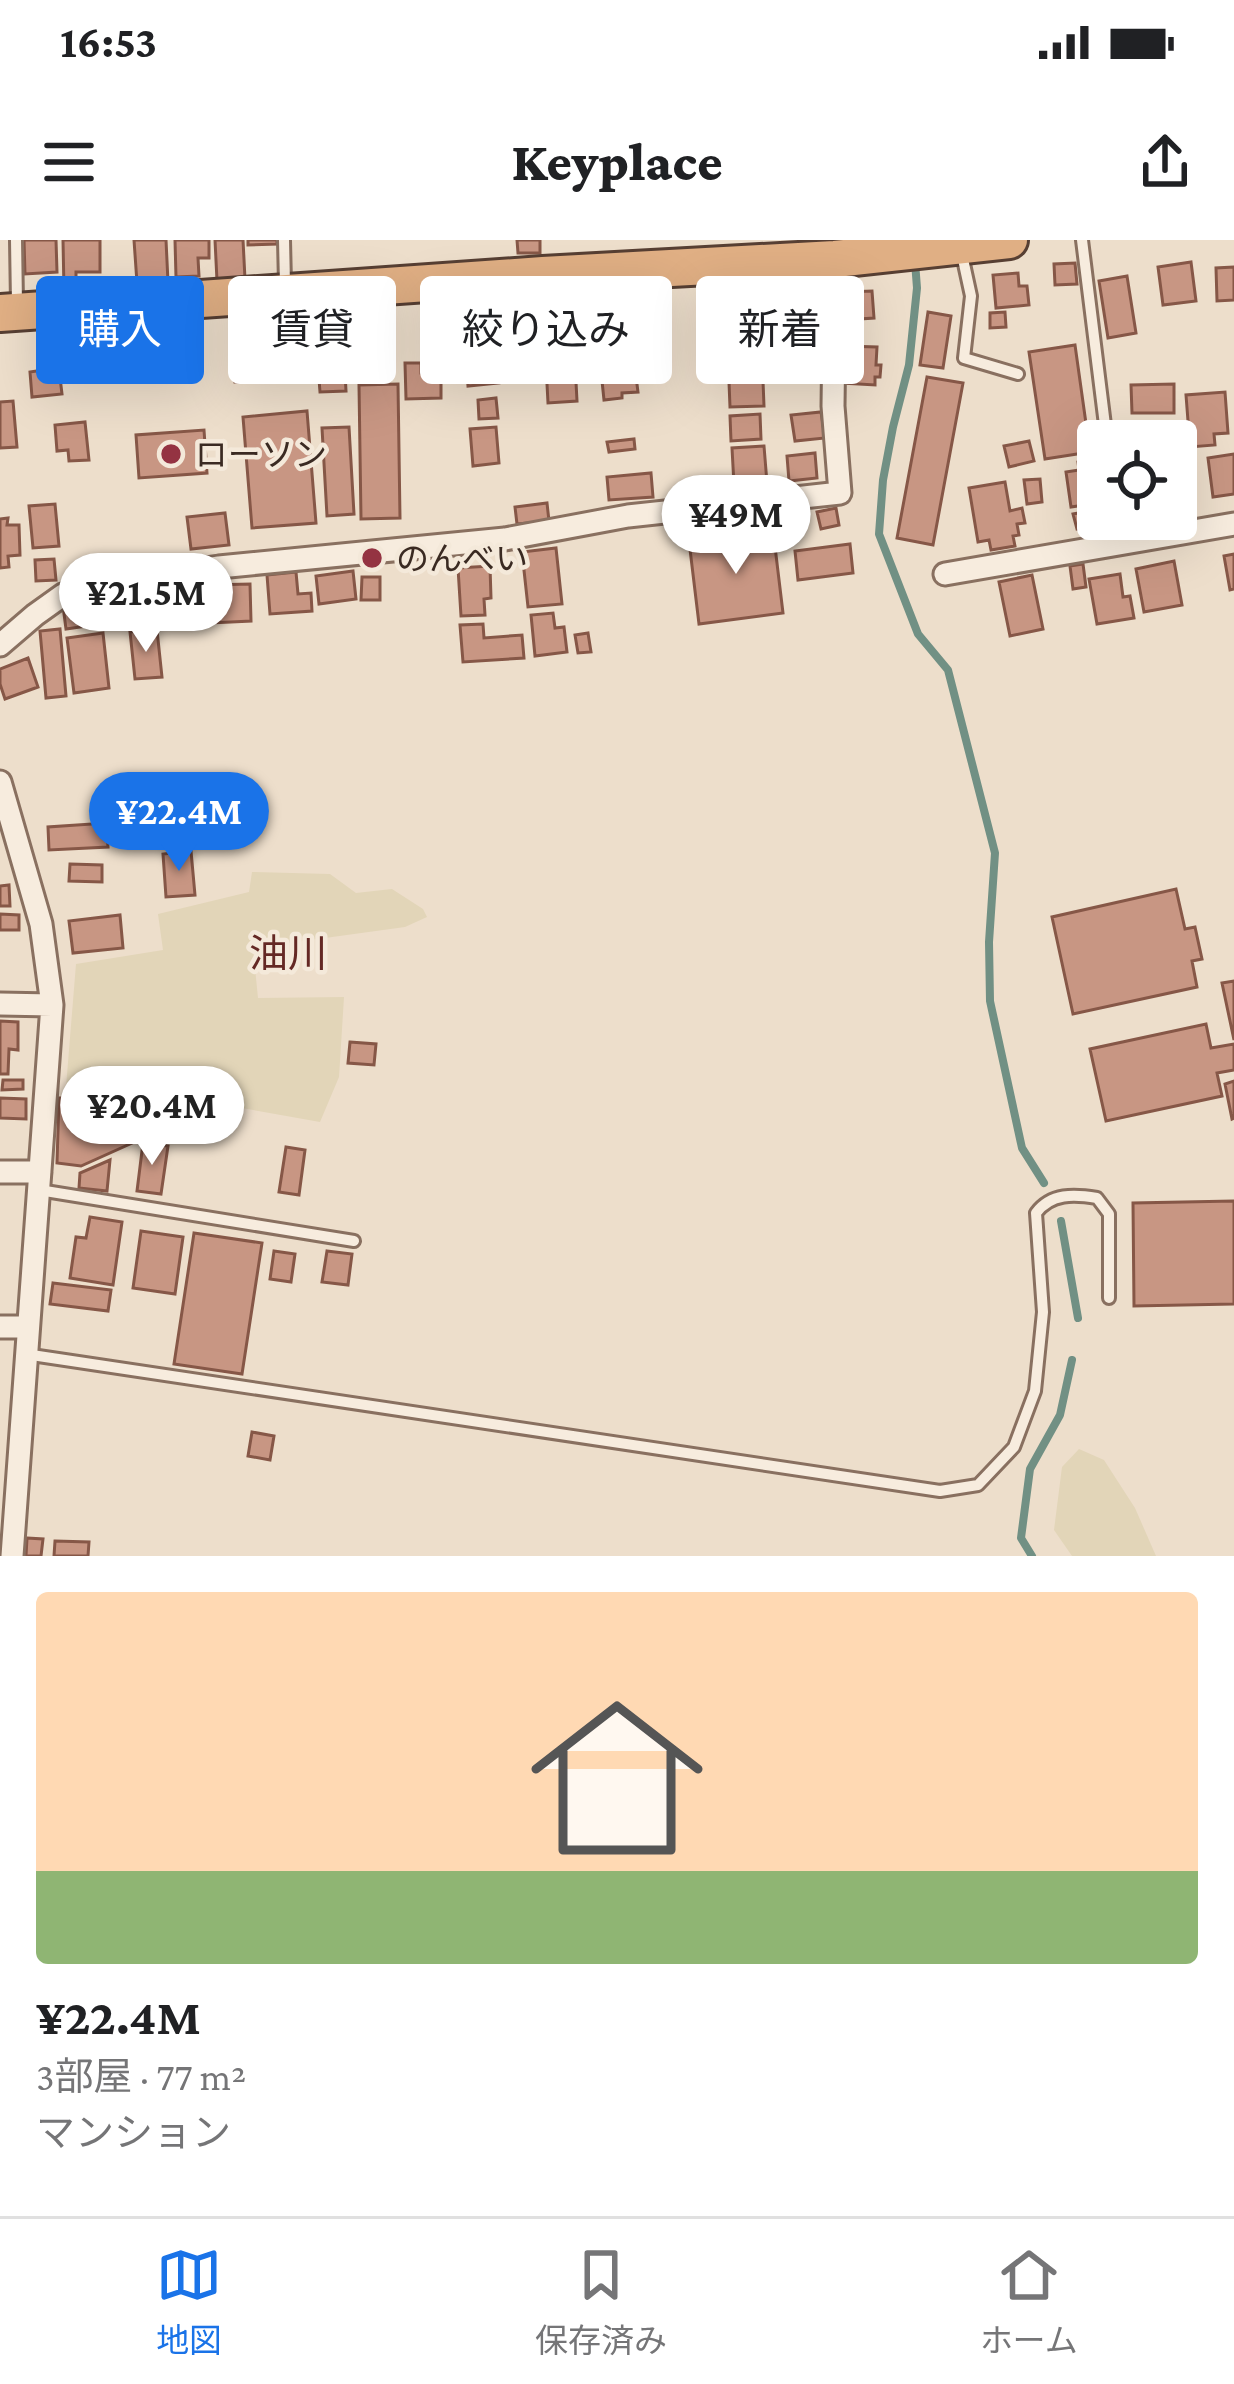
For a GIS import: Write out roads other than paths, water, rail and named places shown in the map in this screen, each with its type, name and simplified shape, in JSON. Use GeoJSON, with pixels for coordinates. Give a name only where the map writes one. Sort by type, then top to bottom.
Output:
{"type":"FeatureCollection","features":[{"type":"Feature","properties":{"kind":"highway"},"geometry":{"type":"LineString","coordinates":[[396,282],[685,254],[835,259],[878,249],[1009,240]]}},
{"type":"Feature","properties":{"kind":"highway"},"geometry":{"type":"LineString","coordinates":[[9,313],[228,297]]}},
{"type":"Feature","properties":{"kind":"street"},"geometry":{"type":"LineString","coordinates":[[0,645],[63,595],[122,581],[505,539],[628,516],[840,493],[833,406],[835,259]]}},
{"type":"Feature","properties":{"kind":"street"},"geometry":{"type":"LineString","coordinates":[[945,574],[1234,524]]}},
{"type":"Feature","properties":{"kind":"street"},"geometry":{"type":"LineString","coordinates":[[0,782],[41,924],[52,1005],[28,1327],[8,1485],[12,1556]]}},
{"type":"Feature","properties":{"kind":"street"},"geometry":{"type":"LineString","coordinates":[[0,1004],[52,1005]]}},
{"type":"Feature","properties":{"kind":"street"},"geometry":{"type":"LineString","coordinates":[[0,1172],[39,1181]]}},
{"type":"Feature","properties":{"kind":"street"},"geometry":{"type":"LineString","coordinates":[[0,1327],[28,1327]]}},
{"type":"Feature","properties":{"kind":"lane"},"geometry":{"type":"LineString","coordinates":[[9,313],[16,240]]}},
{"type":"Feature","properties":{"kind":"lane"},"geometry":{"type":"LineString","coordinates":[[284,240],[285,276]]}},
{"type":"Feature","properties":{"kind":"lane"},"geometry":{"type":"LineString","coordinates":[[1082,240],[1105,420]]}},
{"type":"Feature","properties":{"kind":"lane"},"geometry":{"type":"LineString","coordinates":[[943,247],[970,296],[964,358],[1018,374]]}},
{"type":"Feature","properties":{"kind":"lane"},"geometry":{"type":"LineString","coordinates":[[1118,540],[1118,544]]}},
{"type":"Feature","properties":{"kind":"lane"},"geometry":{"type":"LineString","coordinates":[[39,1181],[353,1241]]}},
{"type":"Feature","properties":{"kind":"lane"},"geometry":{"type":"LineString","coordinates":[[25,1354],[940,1491],[978,1485],[1014,1447],[1036,1391],[1043,1312],[1036,1213],[1044,1203],[1072,1194],[1097,1198],[1109,1214],[1109,1298]]}},
{"type":"Feature","properties":{"kind":"waterway"},"geometry":{"type":"LineString","coordinates":[[915,262],[909,365],[883,480],[879,534],[918,634],[948,670],[995,853],[990,1001],[1022,1148],[1044,1183]]}},
{"type":"Feature","properties":{"kind":"waterway"},"geometry":{"type":"LineString","coordinates":[[1061,1221],[1078,1318]]}},
{"type":"Feature","properties":{"kind":"waterway"},"geometry":{"type":"LineString","coordinates":[[1032,1556],[1021,1538],[1030,1469],[1060,1415],[1072,1360]]}},
{"type":"Feature","properties":{"kind":"place","name":"ローソン"},"geometry":{"type":"Point","coordinates":[171,454]}},
{"type":"Feature","properties":{"kind":"place","name":"のんべい"},"geometry":{"type":"Point","coordinates":[372,558]}},
{"type":"Feature","properties":{"kind":"district","name":"油川"},"geometry":{"type":"Point","coordinates":[288,953]}}]}
